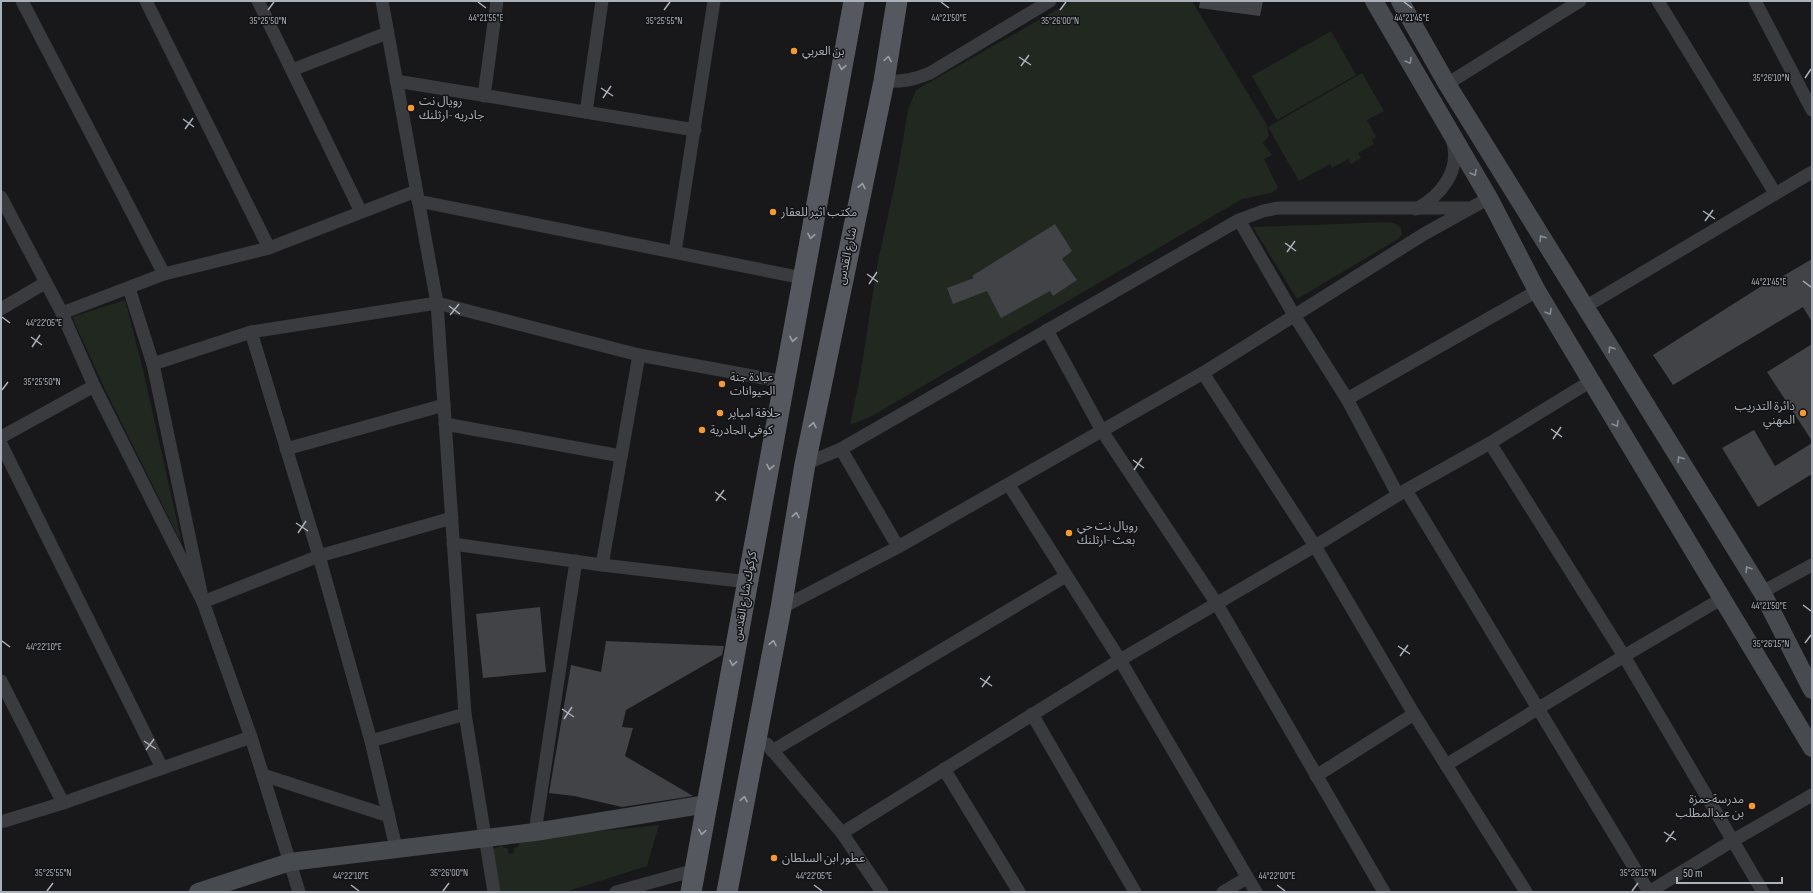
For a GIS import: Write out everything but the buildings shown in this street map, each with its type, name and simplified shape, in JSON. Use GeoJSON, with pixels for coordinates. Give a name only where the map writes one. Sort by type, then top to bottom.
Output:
{"type":"FeatureCollection","features":[{"type":"Feature","properties":{"kind":"main road"},"geometry":{"type":"LineString","coordinates":[[803,278],[854,1]]}},
{"type":"Feature","properties":{"kind":"main road","name":"شارع القدس"},"geometry":{"type":"LineString","coordinates":[[805,464],[884,81],[897,1]]}},
{"type":"Feature","properties":{"kind":"main road","name":"كركوك,شارع القدس"},"geometry":{"type":"LineString","coordinates":[[691,892],[803,278]]}},
{"type":"Feature","properties":{"kind":"main road"},"geometry":{"type":"LineString","coordinates":[[727,892],[756,732],[781,608],[805,464]]}},
{"type":"Feature","properties":{"kind":"street"},"geometry":{"type":"LineString","coordinates":[[22,1],[164,274]]}},
{"type":"Feature","properties":{"kind":"street"},"geometry":{"type":"LineString","coordinates":[[146,1],[268,248]]}},
{"type":"Feature","properties":{"kind":"street"},"geometry":{"type":"LineString","coordinates":[[258,1],[361,212]]}},
{"type":"Feature","properties":{"kind":"street"},"geometry":{"type":"LineString","coordinates":[[382,1],[437,303],[465,714],[494,892]]}},
{"type":"Feature","properties":{"kind":"street"},"geometry":{"type":"LineString","coordinates":[[484,96],[497,1]]}},
{"type":"Feature","properties":{"kind":"street"},"geometry":{"type":"LineString","coordinates":[[586,112],[602,1]]}},
{"type":"Feature","properties":{"kind":"street"},"geometry":{"type":"LineString","coordinates":[[675,252],[714,1]]}},
{"type":"Feature","properties":{"kind":"street"},"geometry":{"type":"LineString","coordinates":[[884,81],[902,82],[915,80],[930,73],[1050,1]]}},
{"type":"Feature","properties":{"kind":"street"},"geometry":{"type":"LineString","coordinates":[[1374,1],[1489,198],[1537,291],[1812,748]]}},
{"type":"Feature","properties":{"kind":"street"},"geometry":{"type":"LineString","coordinates":[[1447,84],[1580,1]]}},
{"type":"Feature","properties":{"kind":"street"},"geometry":{"type":"LineString","coordinates":[[1658,1],[1775,193]]}},
{"type":"Feature","properties":{"kind":"street"},"geometry":{"type":"LineString","coordinates":[[1755,1],[1812,110]]}},
{"type":"Feature","properties":{"kind":"street"},"geometry":{"type":"LineString","coordinates":[[1389,27],[1404,8],[1447,84],[1762,592],[1812,690]]}},
{"type":"Feature","properties":{"kind":"street"},"geometry":{"type":"LineString","coordinates":[[292,70],[387,32]]}},
{"type":"Feature","properties":{"kind":"street"},"geometry":{"type":"LineString","coordinates":[[396,81],[695,130]]}},
{"type":"Feature","properties":{"kind":"street"},"geometry":{"type":"LineString","coordinates":[[1419,209],[1433,199],[1446,183],[1452,171],[1454,157],[1453,143],[1449,130]]}},
{"type":"Feature","properties":{"kind":"street"},"geometry":{"type":"LineString","coordinates":[[1585,307],[1812,172]]}},
{"type":"Feature","properties":{"kind":"street"},"geometry":{"type":"LineString","coordinates":[[62,313],[164,274],[268,248],[361,212],[417,196],[803,278]]}},
{"type":"Feature","properties":{"kind":"street"},"geometry":{"type":"LineString","coordinates":[[1,197],[62,313],[94,386],[203,602],[251,737],[299,892]]}},
{"type":"Feature","properties":{"kind":"street"},"geometry":{"type":"LineString","coordinates":[[781,608],[898,547],[1203,373],[1424,234],[1489,198]]}},
{"type":"Feature","properties":{"kind":"street"},"geometry":{"type":"LineString","coordinates":[[805,464],[841,449],[1239,220],[1263,211],[1278,208],[1471,208]]}},
{"type":"Feature","properties":{"kind":"street"},"geometry":{"type":"LineString","coordinates":[[1419,209],[1427,212],[1431,221],[1431,226],[1424,234]]}},
{"type":"Feature","properties":{"kind":"street"},"geometry":{"type":"LineString","coordinates":[[1239,220],[1294,315],[1347,399],[1402,492],[1540,708],[1649,892],[1732,841],[1812,795]]}},
{"type":"Feature","properties":{"kind":"street"},"geometry":{"type":"LineString","coordinates":[[1,309],[45,283]]}},
{"type":"Feature","properties":{"kind":"street"},"geometry":{"type":"LineString","coordinates":[[129,288],[153,364],[203,602]]}},
{"type":"Feature","properties":{"kind":"street"},"geometry":{"type":"LineString","coordinates":[[1347,399],[1537,291]]}},
{"type":"Feature","properties":{"kind":"street"},"geometry":{"type":"LineString","coordinates":[[153,364],[251,332],[437,303],[639,355],[785,382]]}},
{"type":"Feature","properties":{"kind":"street"},"geometry":{"type":"LineString","coordinates":[[1047,330],[1102,431],[1217,604],[1384,892]]}},
{"type":"Feature","properties":{"kind":"street"},"geometry":{"type":"LineString","coordinates":[[251,332],[318,556],[371,741],[396,848]]}},
{"type":"Feature","properties":{"kind":"street"},"geometry":{"type":"LineString","coordinates":[[602,565],[639,355]]}},
{"type":"Feature","properties":{"kind":"street"},"geometry":{"type":"LineString","coordinates":[[1203,373],[1315,546],[1414,714],[1526,892]]}},
{"type":"Feature","properties":{"kind":"street"},"geometry":{"type":"LineString","coordinates":[[842,833],[1120,660],[1315,546],[1402,492],[1490,443],[1591,381]]}},
{"type":"Feature","properties":{"kind":"street"},"geometry":{"type":"LineString","coordinates":[[1,438],[94,386]]}},
{"type":"Feature","properties":{"kind":"street"},"geometry":{"type":"LineString","coordinates":[[286,449],[444,405]]}},
{"type":"Feature","properties":{"kind":"street"},"geometry":{"type":"LineString","coordinates":[[445,424],[621,456]]}},
{"type":"Feature","properties":{"kind":"street"},"geometry":{"type":"LineString","coordinates":[[1490,443],[1624,656],[1732,841],[1764,892]]}},
{"type":"Feature","properties":{"kind":"street"},"geometry":{"type":"LineString","coordinates":[[1,444],[162,768]]}},
{"type":"Feature","properties":{"kind":"street"},"geometry":{"type":"LineString","coordinates":[[841,449],[898,547]]}},
{"type":"Feature","properties":{"kind":"street"},"geometry":{"type":"LineString","coordinates":[[1009,485],[1120,660],[1256,892]]}},
{"type":"Feature","properties":{"kind":"street"},"geometry":{"type":"LineString","coordinates":[[203,602],[318,556],[452,518]]}},
{"type":"Feature","properties":{"kind":"street"},"geometry":{"type":"LineString","coordinates":[[454,544],[602,565],[748,582]]}},
{"type":"Feature","properties":{"kind":"street"},"geometry":{"type":"LineString","coordinates":[[535,832],[576,561]]}},
{"type":"Feature","properties":{"kind":"street"},"geometry":{"type":"LineString","coordinates":[[1762,592],[1812,565]]}},
{"type":"Feature","properties":{"kind":"street"},"geometry":{"type":"LineString","coordinates":[[772,750],[1066,576]]}},
{"type":"Feature","properties":{"kind":"street"},"geometry":{"type":"LineString","coordinates":[[1446,765],[1624,656],[1721,599]]}},
{"type":"Feature","properties":{"kind":"street"},"geometry":{"type":"LineString","coordinates":[[2,686],[63,803]]}},
{"type":"Feature","properties":{"kind":"street"},"geometry":{"type":"LineString","coordinates":[[371,741],[465,714]]}},
{"type":"Feature","properties":{"kind":"street"},"geometry":{"type":"LineString","coordinates":[[1032,714],[1135,892]]}},
{"type":"Feature","properties":{"kind":"street"},"geometry":{"type":"LineString","coordinates":[[1316,776],[1414,714]]}},
{"type":"Feature","properties":{"kind":"street"},"geometry":{"type":"LineString","coordinates":[[756,732],[842,833],[882,892]]}},
{"type":"Feature","properties":{"kind":"street"},"geometry":{"type":"LineString","coordinates":[[1,822],[63,803],[251,737]]}},
{"type":"Feature","properties":{"kind":"street"},"geometry":{"type":"LineString","coordinates":[[944,769],[1019,892]]}},
{"type":"Feature","properties":{"kind":"street"},"geometry":{"type":"LineString","coordinates":[[263,775],[389,816]]}},
{"type":"Feature","properties":{"kind":"street"},"geometry":{"type":"LineString","coordinates":[[198,892],[290,862],[396,848],[486,839],[707,804]]}},
{"type":"Feature","properties":{"kind":"street"},"geometry":{"type":"LineString","coordinates":[[616,892],[695,870]]}},
{"type":"Feature","properties":{"kind":"street"},"geometry":{"type":"LineString","coordinates":[[1223,892],[1247,878]]}},
{"type":"Feature","properties":{"kind":"shaded area"},"geometry":{"type":"Polygon","coordinates":[[[1072,1],[1192,1],[1267,125],[1269,136],[1263,143],[1272,155],[1264,159],[1278,188],[1271,193],[1242,199],[872,416],[850,425],[860,377],[877,266],[898,169],[908,110],[916,90],[1072,1]]]}},
{"type":"Feature","properties":{"kind":"shaded area"},"geometry":{"type":"Polygon","coordinates":[[[1331,31],[1356,75],[1277,120],[1252,76],[1331,31]]]}},
{"type":"Feature","properties":{"kind":"shaded area"},"geometry":{"type":"Polygon","coordinates":[[[1362,73],[1384,111],[1367,120],[1376,137],[1372,140],[1374,144],[1358,153],[1361,158],[1351,164],[1348,159],[1332,168],[1330,164],[1299,181],[1268,127],[1362,73]]]}},
{"type":"Feature","properties":{"kind":"shaded area"},"geometry":{"type":"Polygon","coordinates":[[[1390,222],[1401,228],[1402,234],[1398,239],[1297,299],[1253,227],[1390,222]]]}},
{"type":"Feature","properties":{"kind":"shaded area"},"geometry":{"type":"Polygon","coordinates":[[[125,300],[143,370],[182,544],[103,385],[72,317],[125,300]]]}},
{"type":"Feature","properties":{"kind":"shaded area"},"geometry":{"type":"Polygon","coordinates":[[[659,825],[647,866],[565,892],[498,892],[490,850],[501,846],[508,849],[509,854],[514,853],[514,848],[518,847],[519,842],[527,842],[523,839],[659,825]]]}},
{"type":"Feature","properties":{"kind":"place","name":"بن العربي"},"geometry":{"type":"Point","coordinates":[794,51]}},
{"type":"Feature","properties":{"kind":"place","name":"رويال نت جادريه -ارثلنك"},"geometry":{"type":"Point","coordinates":[411,108]}},
{"type":"Feature","properties":{"kind":"place","name":"مكتب اثير للعقار"},"geometry":{"type":"Point","coordinates":[773,212]}},
{"type":"Feature","properties":{"kind":"place","name":"عيادة جنة الحيوانات"},"geometry":{"type":"Point","coordinates":[722,384]}},
{"type":"Feature","properties":{"kind":"place","name":"حلاقة امپاير"},"geometry":{"type":"Point","coordinates":[720,413]}},
{"type":"Feature","properties":{"kind":"place","name":"دائرة التدريب المهني"},"geometry":{"type":"Point","coordinates":[1803,413]}},
{"type":"Feature","properties":{"kind":"place","name":"كوفي الجادرية"},"geometry":{"type":"Point","coordinates":[702,430]}},
{"type":"Feature","properties":{"kind":"place","name":"رويال نت حي بعث -ارثلنك"},"geometry":{"type":"Point","coordinates":[1069,533]}},
{"type":"Feature","properties":{"kind":"place","name":"مدرسةحمزة بن عبدالمطلب"},"geometry":{"type":"Point","coordinates":[1752,806]}},
{"type":"Feature","properties":{"kind":"place","name":"عطور ابن السلطان"},"geometry":{"type":"Point","coordinates":[774,858]}}]}
